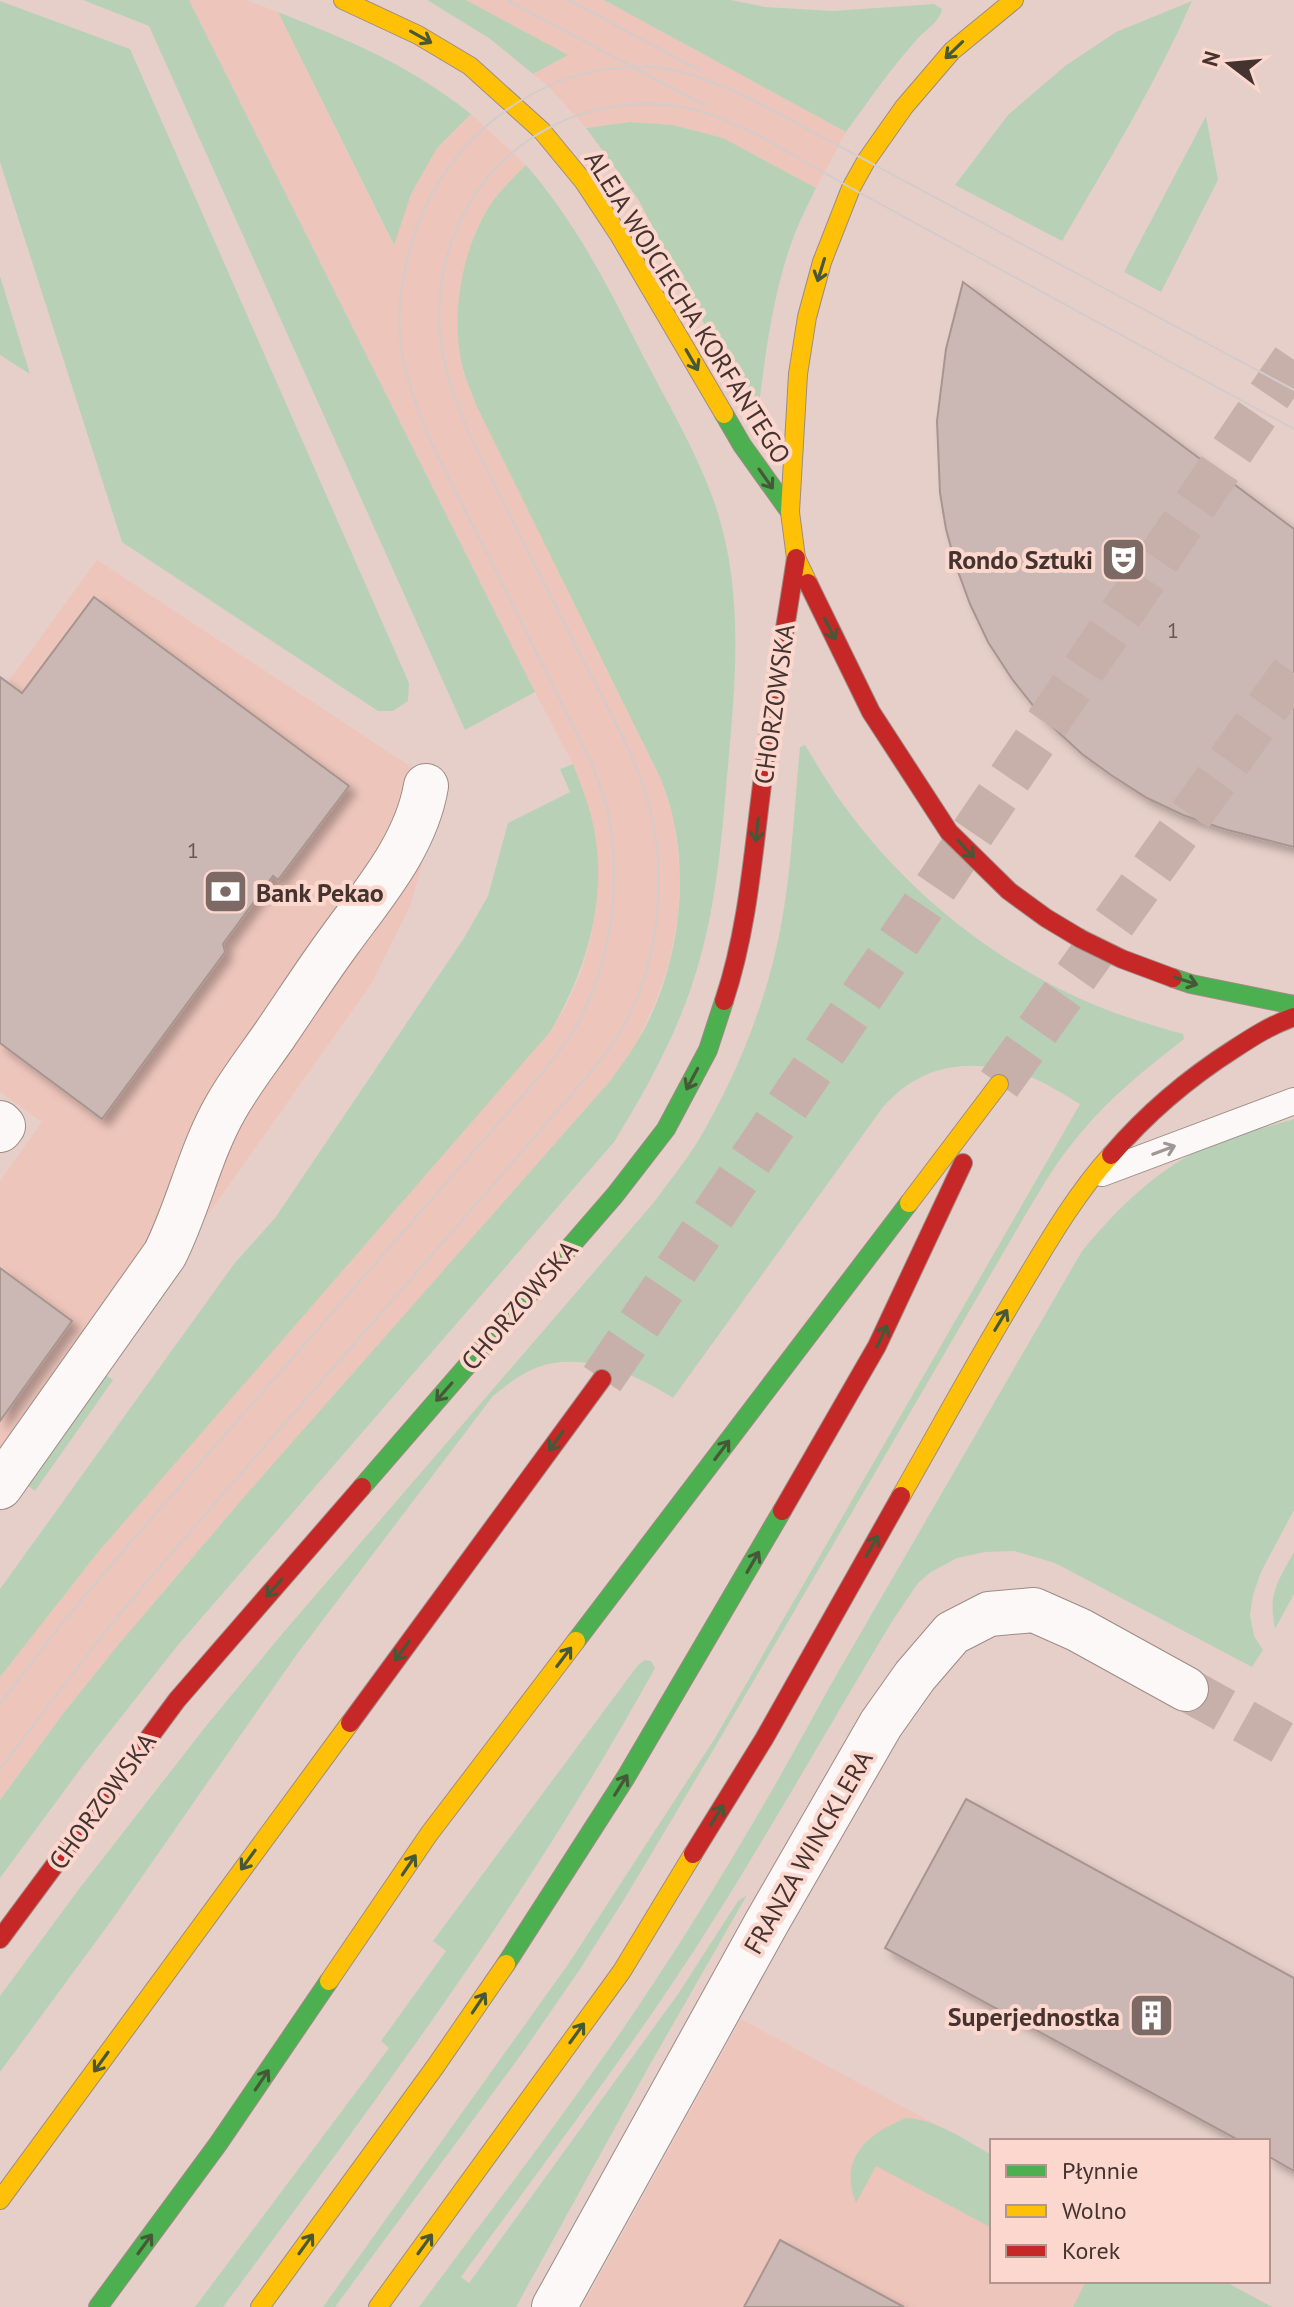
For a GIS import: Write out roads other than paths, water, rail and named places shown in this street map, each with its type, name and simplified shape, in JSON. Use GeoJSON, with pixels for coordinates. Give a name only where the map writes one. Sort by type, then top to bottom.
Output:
{"type":"FeatureCollection","features":[{"type":"Feature","properties":{"kind":"main road","name":"ALEJA WOJCIECHA KORFANTEGO"},"geometry":{"type":"LineString","coordinates":[[343,0],[418,35],[470,66],[542,131],[602,209],[742,445],[790,512]]}},
{"type":"Feature","properties":{"kind":"main road"},"geometry":{"type":"LineString","coordinates":[[1014,0],[952,51],[890,126],[851,188],[822,262],[807,317],[798,374],[790,512],[796,558],[871,712],[949,832],[1009,891],[1046,918],[1122,959],[1191,984],[1294,1005]]}},
{"type":"Feature","properties":{"kind":"main road","name":"CHORZOWSKA"},"geometry":{"type":"LineString","coordinates":[[0,1939],[177,1700],[615,1195],[666,1129],[708,1050],[731,981],[746,914],[763,775],[796,558]]}},
{"type":"Feature","properties":{"kind":"main road"},"geometry":{"type":"LineString","coordinates":[[378,2307],[622,1971],[764,1739],[992,1335],[1091,1177],[1170,1094],[1273,1024],[1294,1017]]}},
{"type":"Feature","properties":{"kind":"main road"},"geometry":{"type":"LineString","coordinates":[[98,2307],[218,2144],[429,1834],[999,1084],[877,1346],[626,1777],[537,1918],[435,2067],[260,2307]]}},
{"type":"Feature","properties":{"kind":"main road"},"geometry":{"type":"LineString","coordinates":[[0,2200],[602,1379]]}},
{"type":"Feature","properties":{"kind":"street"},"geometry":{"type":"LineString","coordinates":[[0,1487],[165,1254],[225,1109],[405,846],[419,815],[426,786]]}},
{"type":"Feature","properties":{"kind":"street"},"geometry":{"type":"LineString","coordinates":[[0,1123],[3,1126],[0,1130]]}},
{"type":"Feature","properties":{"kind":"street","name":"FRANZA WINCKLERA"},"geometry":{"type":"LineString","coordinates":[[554,2307],[767,1922],[881,1724],[915,1676],[952,1633],[989,1614],[1034,1610],[1079,1630],[1186,1689]]}},
{"type":"Feature","properties":{"kind":"lane"},"geometry":{"type":"LineString","coordinates":[[1091,1177],[1294,1101]]}},
{"type":"Feature","properties":{"kind":"tunnel"},"geometry":{"type":"LineString","coordinates":[[602,1379],[1294,359]]}},
{"type":"Feature","properties":{"kind":"tunnel"},"geometry":{"type":"LineString","coordinates":[[999,1084],[1294,670]]}},
{"type":"Feature","properties":{"kind":"tunnel"},"geometry":{"type":"LineString","coordinates":[[1186,1689],[1294,1749]]}},
{"type":"Feature","properties":{"kind":"tram line"},"geometry":{"type":"LineString","coordinates":[[507,0],[704,105]]}},
{"type":"Feature","properties":{"kind":"tram line"},"geometry":{"type":"LineString","coordinates":[[569,0],[699,70]]}},
{"type":"Feature","properties":{"kind":"tram line"},"geometry":{"type":"LineString","coordinates":[[0,1704],[116,1559],[539,1077],[569,1038],[583,1013],[603,959],[613,903],[614,874],[613,846],[604,797],[592,764],[434,448],[404,363],[399,322],[402,282],[416,229],[431,194],[463,149],[505,111],[545,88],[589,72],[636,67],[682,72],[755,101]]}},
{"type":"Feature","properties":{"kind":"tram line"},"geometry":{"type":"LineString","coordinates":[[748,97],[1294,390]]}},
{"type":"Feature","properties":{"kind":"tram line"},"geometry":{"type":"LineString","coordinates":[[0,1769],[149,1579],[583,1081],[608,1051],[628,1018],[647,968],[657,915],[658,861],[650,809],[620,730],[470,436],[449,380],[440,336],[444,271],[458,226],[481,186],[512,153],[549,128],[591,111],[638,104],[697,110],[761,136]]}},
{"type":"Feature","properties":{"kind":"tram line"},"geometry":{"type":"LineString","coordinates":[[753,132],[1294,429]]}},
{"type":"Feature","properties":{"kind":"place","name":"Rondo Sztuki"},"geometry":{"type":"Point","coordinates":[1124,559]}},
{"type":"Feature","properties":{"kind":"place","name":"Bank Pekao"},"geometry":{"type":"Point","coordinates":[225,892]}},
{"type":"Feature","properties":{"kind":"place","name":"Superjednostka"},"geometry":{"type":"Point","coordinates":[1151,2016]}}]}
